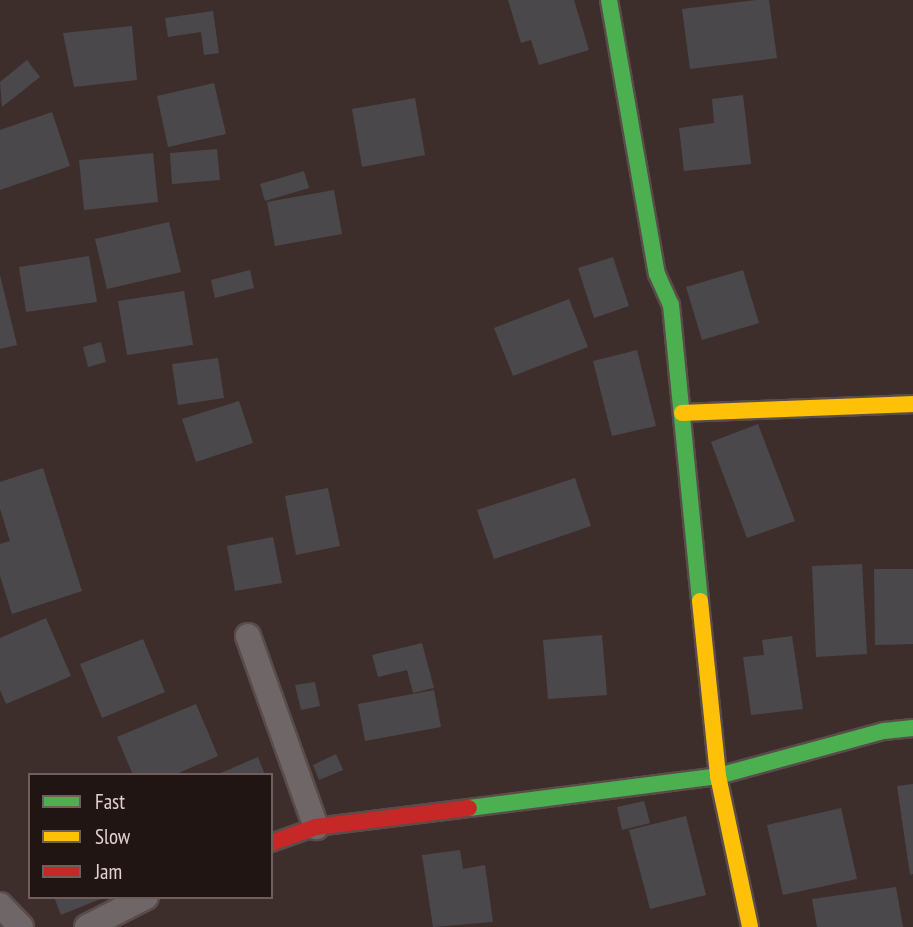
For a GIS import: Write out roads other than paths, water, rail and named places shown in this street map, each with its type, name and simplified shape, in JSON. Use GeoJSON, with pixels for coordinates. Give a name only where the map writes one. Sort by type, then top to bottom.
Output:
{"type":"FeatureCollection","features":[{"type":"Feature","properties":{"kind":"street"},"geometry":{"type":"LineString","coordinates":[[609,0],[657,274],[671,305],[718,776],[750,927]]}},
{"type":"Feature","properties":{"kind":"street"},"geometry":{"type":"LineString","coordinates":[[682,413],[913,404]]}},
{"type":"Feature","properties":{"kind":"street"},"geometry":{"type":"LineString","coordinates":[[248,636],[316,827]]}},
{"type":"Feature","properties":{"kind":"street"},"geometry":{"type":"LineString","coordinates":[[273,842],[316,827],[718,776],[884,731],[913,727]]}},
{"type":"Feature","properties":{"kind":"street"},"geometry":{"type":"LineString","coordinates":[[87,927],[142,899]]}},
{"type":"Feature","properties":{"kind":"street"},"geometry":{"type":"LineString","coordinates":[[0,905],[21,927]]}}]}
